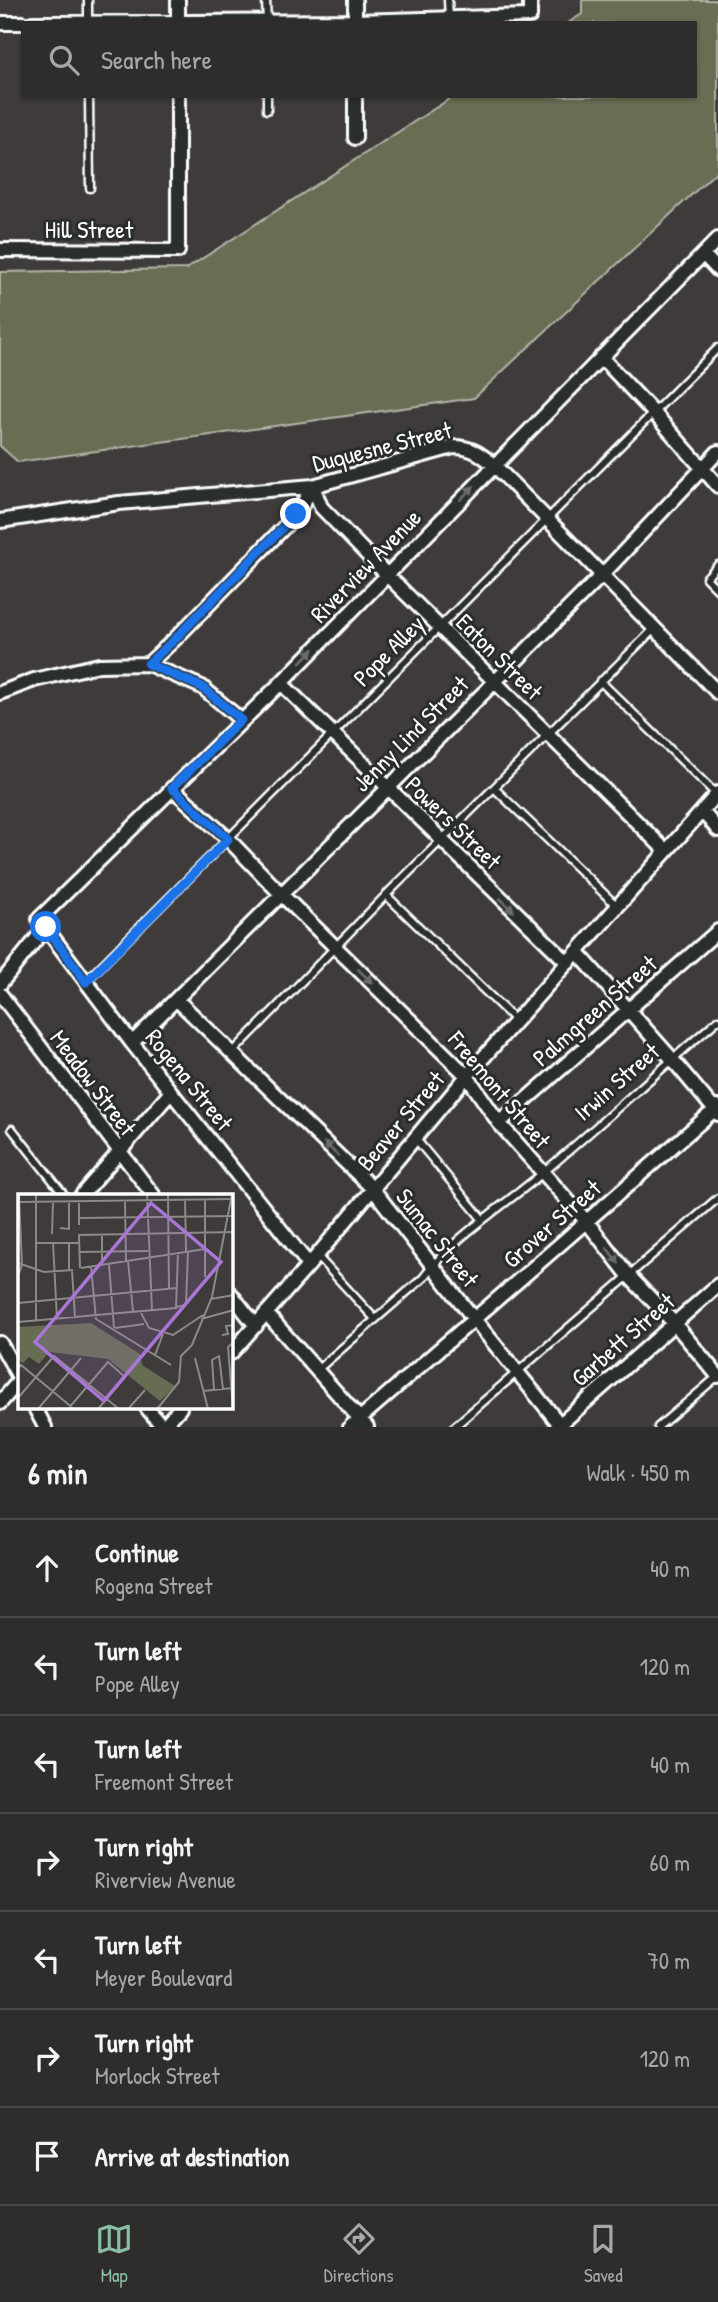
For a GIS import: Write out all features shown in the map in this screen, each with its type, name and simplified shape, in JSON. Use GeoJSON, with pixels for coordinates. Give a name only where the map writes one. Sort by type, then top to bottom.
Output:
{"type":"FeatureCollection","features":[{"type":"Feature","properties":{"kind":"street"},"geometry":{"type":"LineString","coordinates":[[178,0],[178,21]]}},
{"type":"Feature","properties":{"kind":"street"},"geometry":{"type":"LineString","coordinates":[[355,0],[355,21]]}},
{"type":"Feature","properties":{"kind":"street"},"geometry":{"type":"LineString","coordinates":[[386,21],[530,16],[530,0]]}},
{"type":"Feature","properties":{"kind":"street"},"geometry":{"type":"LineString","coordinates":[[0,23],[21,23]]}},
{"type":"Feature","properties":{"kind":"street","name":"Hill Street"},"geometry":{"type":"LineString","coordinates":[[0,250],[178,251],[178,98]]}},
{"type":"Feature","properties":{"kind":"street"},"geometry":{"type":"LineString","coordinates":[[355,98],[355,138]]}},
{"type":"Feature","properties":{"kind":"street","name":"Riverview Avenue"},"geometry":{"type":"LineString","coordinates":[[43,923],[172,788],[281,683],[718,239]]}},
{"type":"Feature","properties":{"kind":"street"},"geometry":{"type":"LineString","coordinates":[[703,254],[718,270]]}},
{"type":"Feature","properties":{"kind":"street"},"geometry":{"type":"LineString","coordinates":[[601,357],[718,486]]}},
{"type":"Feature","properties":{"kind":"street","name":"Duquesne Street"},"geometry":{"type":"LineString","coordinates":[[0,521],[119,503],[313,486],[453,447],[466,447],[477,451],[495,466],[718,693]]}},
{"type":"Feature","properties":{"kind":"street","name":"Jenny Lind Street"},"geometry":{"type":"LineString","coordinates":[[132,1043],[603,574],[718,452]]}},
{"type":"Feature","properties":{"kind":"street"},"geometry":{"type":"LineString","coordinates":[[148,664],[296,514],[313,486]]}},
{"type":"Feature","properties":{"kind":"street","name":"Eaton Street"},"geometry":{"type":"LineString","coordinates":[[313,486],[321,507],[666,851]]}},
{"type":"Feature","properties":{"kind":"street"},"geometry":{"type":"LineString","coordinates":[[0,693],[34,680],[99,665],[148,664],[202,687],[241,720]]}},
{"type":"Feature","properties":{"kind":"street","name":"Powers Street"},"geometry":{"type":"LineString","coordinates":[[281,683],[568,963]]}},
{"type":"Feature","properties":{"kind":"street","name":"Freemont Street"},"geometry":{"type":"LineString","coordinates":[[172,788],[228,839],[467,1076],[499,1123],[718,1376]]}},
{"type":"Feature","properties":{"kind":"street","name":"Beaver Street"},"geometry":{"type":"LineString","coordinates":[[233,1351],[467,1076],[717,794]]}},
{"type":"Feature","properties":{"kind":"street"},"geometry":{"type":"LineString","coordinates":[[702,811],[718,830]]}},
{"type":"Feature","properties":{"kind":"street"},"geometry":{"type":"LineString","coordinates":[[0,984],[43,923]]}},
{"type":"Feature","properties":{"kind":"street","name":"Rogena Street"},"geometry":{"type":"LineString","coordinates":[[43,923],[171,1092],[313,1260]]}},
{"type":"Feature","properties":{"kind":"street","name":"Palmgreen Street"},"geometry":{"type":"LineString","coordinates":[[499,1123],[718,931]]}},
{"type":"Feature","properties":{"kind":"street"},"geometry":{"type":"LineString","coordinates":[[578,953],[717,1111]]}},
{"type":"Feature","properties":{"kind":"street","name":"Meadow Street"},"geometry":{"type":"LineString","coordinates":[[0,994],[152,1194]]}},
{"type":"Feature","properties":{"kind":"street","name":"Sumac Street"},"geometry":{"type":"LineString","coordinates":[[176,999],[372,1188],[560,1426]]}},
{"type":"Feature","properties":{"kind":"street"},"geometry":{"type":"LineString","coordinates":[[83,1194],[171,1092]]}},
{"type":"Feature","properties":{"kind":"street","name":"Grover Street"},"geometry":{"type":"LineString","coordinates":[[359,1424],[474,1319],[717,1111]]}},
{"type":"Feature","properties":{"kind":"street","name":"Garbett Street"},"geometry":{"type":"LineString","coordinates":[[560,1426],[718,1285]]}},
{"type":"Feature","properties":{"kind":"street"},"geometry":{"type":"LineString","coordinates":[[233,1297],[256,1326]]}},
{"type":"Feature","properties":{"kind":"street"},"geometry":{"type":"LineString","coordinates":[[266,1313],[317,1370],[359,1424]]}},
{"type":"Feature","properties":{"kind":"street"},"geometry":{"type":"LineString","coordinates":[[0,1343],[18,1377]]}},
{"type":"Feature","properties":{"kind":"street"},"geometry":{"type":"LineString","coordinates":[[0,1403],[18,1380]]}},
{"type":"Feature","properties":{"kind":"street"},"geometry":{"type":"LineString","coordinates":[[36,1409],[45,1427]]}},
{"type":"Feature","properties":{"kind":"street"},"geometry":{"type":"LineString","coordinates":[[148,1409],[163,1427],[179,1409]]}},
{"type":"Feature","properties":{"kind":"lane"},"geometry":{"type":"LineString","coordinates":[[88,0],[88,21]]}},
{"type":"Feature","properties":{"kind":"lane"},"geometry":{"type":"LineString","coordinates":[[267,0],[267,21]]}},
{"type":"Feature","properties":{"kind":"lane"},"geometry":{"type":"LineString","coordinates":[[448,0],[449,19]]}},
{"type":"Feature","properties":{"kind":"lane"},"geometry":{"type":"LineString","coordinates":[[89,98],[90,188]]}},
{"type":"Feature","properties":{"kind":"lane"},"geometry":{"type":"LineString","coordinates":[[267,98],[267,110]]}},
{"type":"Feature","properties":{"kind":"lane","name":"Pope Alley"},"geometry":{"type":"LineString","coordinates":[[86,982],[718,348]]}},
{"type":"Feature","properties":{"kind":"lane"},"geometry":{"type":"LineString","coordinates":[[718,565],[706,578],[718,590]]}},
{"type":"Feature","properties":{"kind":"lane"},"geometry":{"type":"LineString","coordinates":[[232,1053],[386,895],[655,628]]}},
{"type":"Feature","properties":{"kind":"lane"},"geometry":{"type":"LineString","coordinates":[[600,681],[717,794]]}},
{"type":"Feature","properties":{"kind":"lane"},"geometry":{"type":"LineString","coordinates":[[494,788],[618,906]]}},
{"type":"Feature","properties":{"kind":"lane"},"geometry":{"type":"LineString","coordinates":[[386,895],[516,1021]]}},
{"type":"Feature","properties":{"kind":"lane","name":"Irwin Street"},"geometry":{"type":"LineString","coordinates":[[317,1370],[422,1278],[432,1265],[483,1220],[543,1173],[718,1020]]}},
{"type":"Feature","properties":{"kind":"lane"},"geometry":{"type":"LineString","coordinates":[[12,1129],[63,1194]]}},
{"type":"Feature","properties":{"kind":"lane"},"geometry":{"type":"LineString","coordinates":[[415,1138],[483,1220]]}},
{"type":"Feature","properties":{"kind":"lane"},"geometry":{"type":"LineString","coordinates":[[454,1427],[718,1198]]}},
{"type":"Feature","properties":{"kind":"lane"},"geometry":{"type":"LineString","coordinates":[[313,1260],[375,1319]]}},
{"type":"Feature","properties":{"kind":"lane"},"geometry":{"type":"LineString","coordinates":[[658,1427],[718,1376]]}},
{"type":"Feature","properties":{"kind":"green space"},"geometry":{"type":"Polygon","coordinates":[[[582,0],[718,0],[718,170],[474,398],[18,462],[0,446],[0,272],[186,269],[451,98],[697,98],[697,21],[571,21],[582,14],[582,0]]]}},
{"type":"Feature","properties":{"kind":"route"},"geometry":{"type":"LineString","coordinates":[[46,927],[86,982],[228,839],[172,788],[241,720],[202,687],[148,664],[296,514]]}}]}
